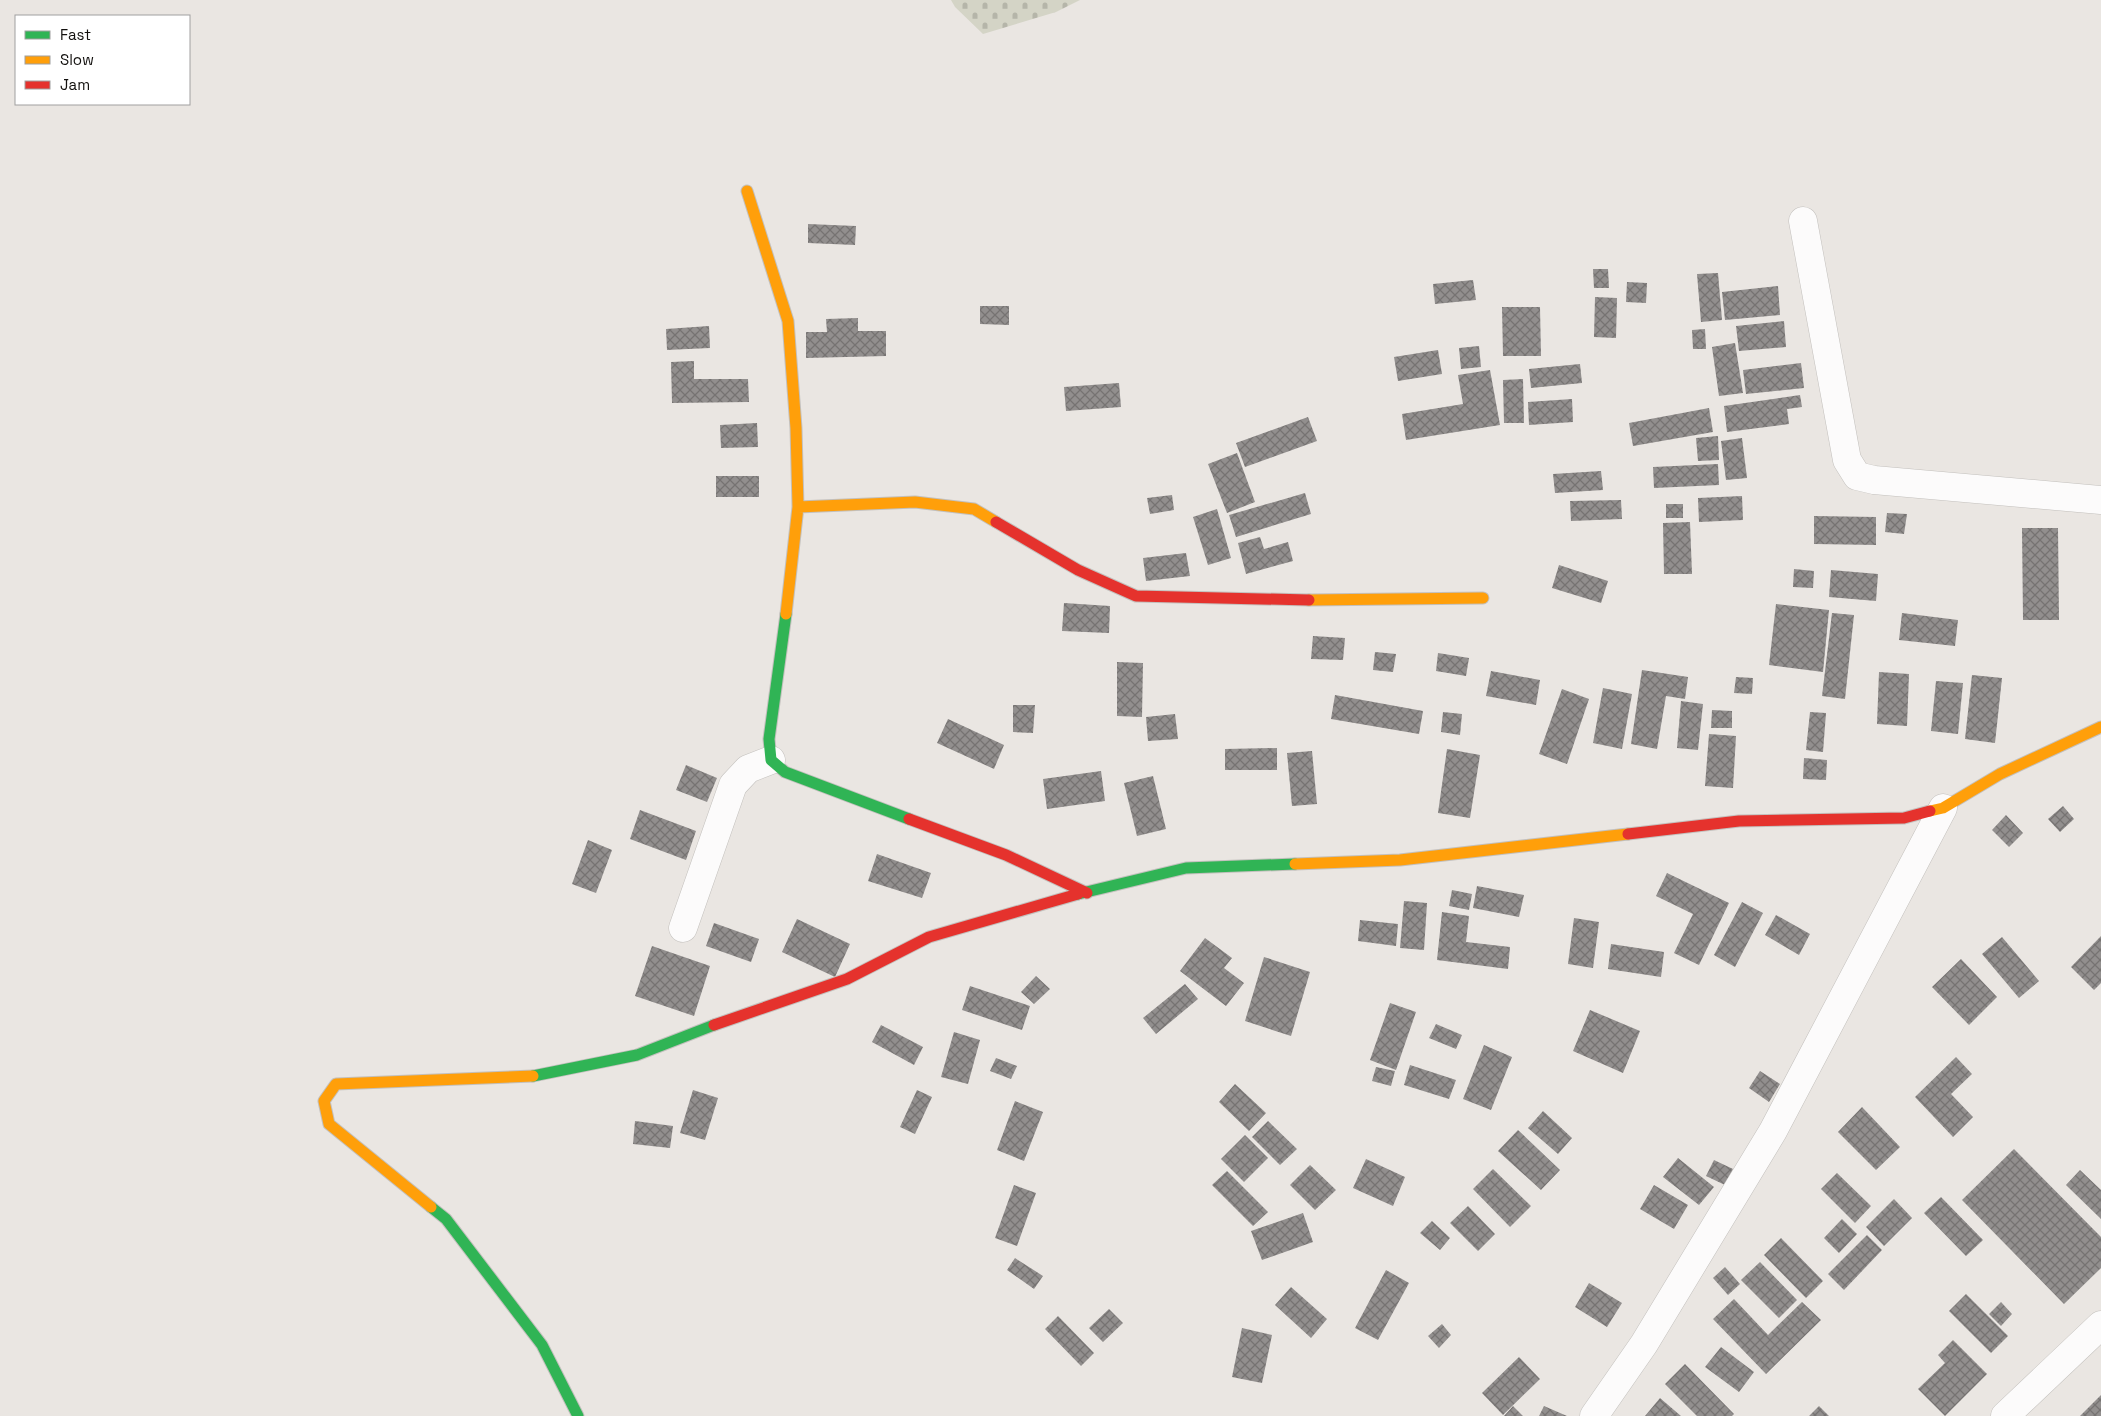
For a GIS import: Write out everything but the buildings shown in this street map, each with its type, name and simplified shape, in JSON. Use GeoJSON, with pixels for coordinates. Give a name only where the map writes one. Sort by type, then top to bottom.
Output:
{"type":"FeatureCollection","features":[{"type":"Feature","properties":{"kind":"street"},"geometry":{"type":"LineString","coordinates":[[747,191],[788,321],[796,428],[798,507],[777,689],[769,739],[771,760],[785,772],[1006,855],[1087,893]]}},
{"type":"Feature","properties":{"kind":"street"},"geometry":{"type":"LineString","coordinates":[[1803,221],[1847,460],[1857,476],[1874,480],[2101,500]]}},
{"type":"Feature","properties":{"kind":"street"},"geometry":{"type":"LineString","coordinates":[[798,507],[915,502],[974,509],[1078,570],[1136,596],[1275,600],[1483,598]]}},
{"type":"Feature","properties":{"kind":"street"},"geometry":{"type":"LineString","coordinates":[[578,1416],[542,1345],[446,1219],[329,1124],[324,1101],[336,1084],[527,1077],[637,1055],[713,1025],[847,980],[929,937],[1087,893],[1186,868],[1400,860],[1739,821],[1904,818],[1943,808],[2000,774],[2101,727]]}},
{"type":"Feature","properties":{"kind":"street"},"geometry":{"type":"LineString","coordinates":[[683,928],[733,784],[748,769],[771,760]]}},
{"type":"Feature","properties":{"kind":"street"},"geometry":{"type":"LineString","coordinates":[[1594,1416],[1644,1344],[1773,1131],[1943,808]]}},
{"type":"Feature","properties":{"kind":"street"},"geometry":{"type":"LineString","coordinates":[[2005,1416],[2101,1325]]}},
{"type":"Feature","properties":{"kind":"green space"},"geometry":{"type":"Polygon","coordinates":[[[951,0],[1080,0],[1056,12],[983,34],[955,7],[951,0]]]}},
{"type":"Feature","properties":{"kind":"traffic: fast"},"geometry":{"type":"LineString","coordinates":[[786,614],[769,739],[771,760],[785,772],[909,819]]}},
{"type":"Feature","properties":{"kind":"traffic: fast"},"geometry":{"type":"LineString","coordinates":[[1078,894],[1186,868],[1295,864]]}},
{"type":"Feature","properties":{"kind":"traffic: fast"},"geometry":{"type":"LineString","coordinates":[[533,1076],[637,1055],[714,1025]]}},
{"type":"Feature","properties":{"kind":"traffic: fast"},"geometry":{"type":"LineString","coordinates":[[431,1207],[446,1219],[542,1345],[578,1416]]}},
{"type":"Feature","properties":{"kind":"traffic: slow"},"geometry":{"type":"LineString","coordinates":[[747,191],[788,321],[796,428],[798,507],[786,614]]}},
{"type":"Feature","properties":{"kind":"traffic: slow"},"geometry":{"type":"LineString","coordinates":[[798,507],[915,502],[974,509],[996,522]]}},
{"type":"Feature","properties":{"kind":"traffic: slow"},"geometry":{"type":"LineString","coordinates":[[1309,600],[1483,598]]}},
{"type":"Feature","properties":{"kind":"traffic: slow"},"geometry":{"type":"LineString","coordinates":[[1930,811],[1943,808],[2000,774],[2101,727]]}},
{"type":"Feature","properties":{"kind":"traffic: slow"},"geometry":{"type":"LineString","coordinates":[[1295,864],[1400,860],[1628,834]]}},
{"type":"Feature","properties":{"kind":"traffic: slow"},"geometry":{"type":"LineString","coordinates":[[431,1207],[329,1124],[324,1101],[336,1084],[533,1076]]}},
{"type":"Feature","properties":{"kind":"traffic: jam"},"geometry":{"type":"LineString","coordinates":[[996,522],[1078,570],[1136,596],[1309,600]]}},
{"type":"Feature","properties":{"kind":"traffic: jam"},"geometry":{"type":"LineString","coordinates":[[1628,834],[1739,821],[1904,818],[1930,811]]}},
{"type":"Feature","properties":{"kind":"traffic: jam"},"geometry":{"type":"LineString","coordinates":[[909,819],[1006,855],[1087,893]]}},
{"type":"Feature","properties":{"kind":"traffic: jam"},"geometry":{"type":"LineString","coordinates":[[714,1025],[847,979],[929,937],[1078,894]]}}]}
